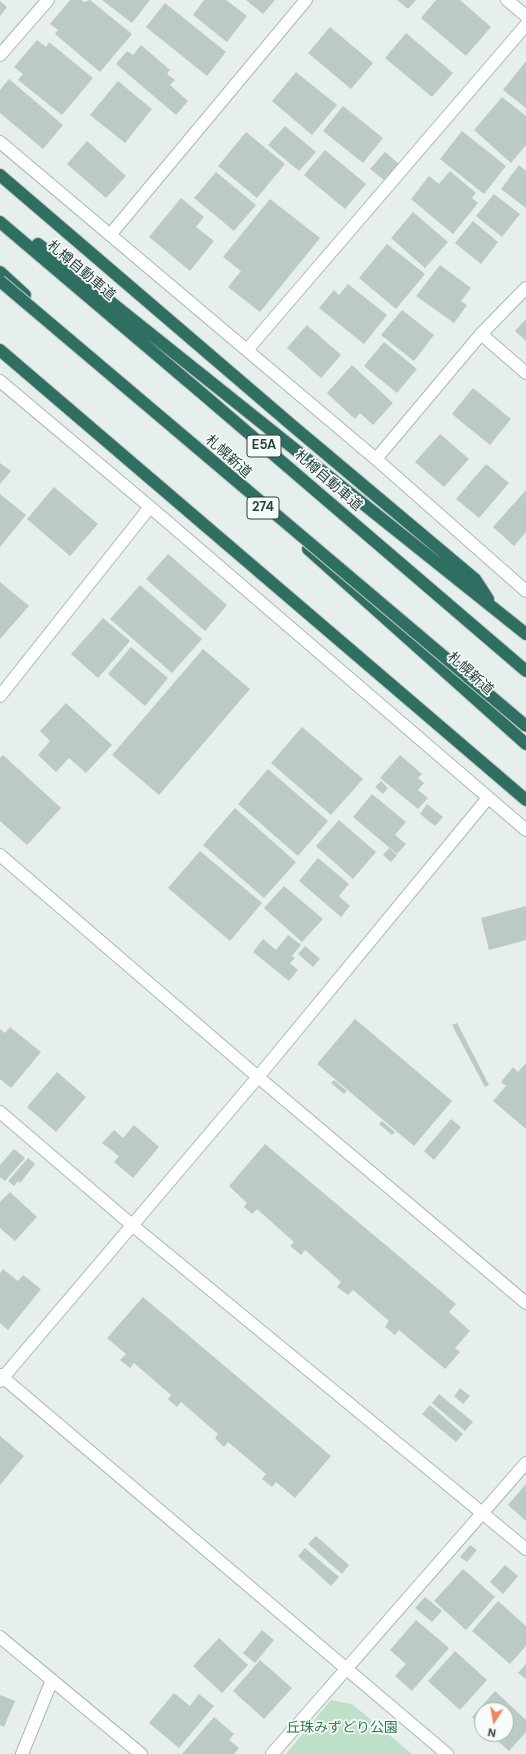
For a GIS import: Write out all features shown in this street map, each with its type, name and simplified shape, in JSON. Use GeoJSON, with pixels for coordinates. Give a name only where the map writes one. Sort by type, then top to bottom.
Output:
{"type":"FeatureCollection","features":[{"type":"Feature","properties":{"kind":"highway"},"geometry":{"type":"LineString","coordinates":[[0,176],[475,579],[494,609]]}},
{"type":"Feature","properties":{"kind":"highway"},"geometry":{"type":"LineString","coordinates":[[0,214],[526,634]]}},
{"type":"Feature","properties":{"kind":"highway","name":"札樽自動車道"},"geometry":{"type":"LineString","coordinates":[[0,222],[526,671]]}},
{"type":"Feature","properties":{"kind":"highway","name":"札幌新道"},"geometry":{"type":"LineString","coordinates":[[0,272],[526,744]]}},
{"type":"Feature","properties":{"kind":"highway"},"geometry":{"type":"LineString","coordinates":[[0,281],[526,726]]}},
{"type":"Feature","properties":{"kind":"highway"},"geometry":{"type":"LineString","coordinates":[[0,350],[526,800]]}},
{"type":"Feature","properties":{"kind":"street"},"geometry":{"type":"LineString","coordinates":[[0,55],[48,0]]}},
{"type":"Feature","properties":{"kind":"street"},"geometry":{"type":"LineString","coordinates":[[110,235],[306,0]]}},
{"type":"Feature","properties":{"kind":"street"},"geometry":{"type":"LineString","coordinates":[[507,0],[526,16]]}},
{"type":"Feature","properties":{"kind":"street"},"geometry":{"type":"LineString","coordinates":[[247,350],[526,25]]}},
{"type":"Feature","properties":{"kind":"street"},"geometry":{"type":"LineString","coordinates":[[0,142],[376,459],[526,591]]}},
{"type":"Feature","properties":{"kind":"street"},"geometry":{"type":"LineString","coordinates":[[376,459],[481,334],[526,288]]}},
{"type":"Feature","properties":{"kind":"street"},"geometry":{"type":"LineString","coordinates":[[481,334],[526,373]]}},
{"type":"Feature","properties":{"kind":"street"},"geometry":{"type":"LineString","coordinates":[[0,381],[150,507],[526,830]]}},
{"type":"Feature","properties":{"kind":"street"},"geometry":{"type":"LineString","coordinates":[[0,696],[150,507]]}},
{"type":"Feature","properties":{"kind":"street"},"geometry":{"type":"LineString","coordinates":[[447,1754],[1,1378],[258,1077],[488,798]]}},
{"type":"Feature","properties":{"kind":"street"},"geometry":{"type":"LineString","coordinates":[[0,855],[258,1077],[526,1303]]}},
{"type":"Feature","properties":{"kind":"street"},"geometry":{"type":"LineString","coordinates":[[0,1112],[132,1225],[526,1548]]}},
{"type":"Feature","properties":{"kind":"street"},"geometry":{"type":"LineString","coordinates":[[272,1754],[526,1463]]}},
{"type":"Feature","properties":{"kind":"street"},"geometry":{"type":"LineString","coordinates":[[0,1637],[141,1754]]}},
{"type":"Feature","properties":{"kind":"street"},"geometry":{"type":"LineString","coordinates":[[22,1754],[52,1680]]}},
{"type":"Feature","properties":{"kind":"green space","name":"丘珠みずどり公園"},"geometry":{"type":"Polygon","coordinates":[[[331,1700],[352,1704],[412,1754],[286,1754],[331,1700]]]}},
{"type":"Feature","properties":{"kind":"building"},"geometry":{"type":"Polygon","coordinates":[[[70,0],[82,0],[84,2],[90,0],[132,34],[100,72],[55,34],[58,30],[50,24],[70,0]]]}},
{"type":"Feature","properties":{"kind":"building"},"geometry":{"type":"Polygon","coordinates":[[[102,0],[150,0],[132,23],[102,0]]]}},
{"type":"Feature","properties":{"kind":"building"},"geometry":{"type":"Polygon","coordinates":[[[204,0],[226,0],[247,16],[227,42],[193,15],[204,0]]]}},
{"type":"Feature","properties":{"kind":"building"},"geometry":{"type":"Polygon","coordinates":[[[246,0],[275,0],[263,14],[246,0]]]}},
{"type":"Feature","properties":{"kind":"building"},"geometry":{"type":"Polygon","coordinates":[[[397,0],[416,0],[408,9],[397,0]]]}},
{"type":"Feature","properties":{"kind":"building"},"geometry":{"type":"Polygon","coordinates":[[[436,0],[460,0],[491,27],[466,56],[421,18],[436,0]]]}},
{"type":"Feature","properties":{"kind":"building"},"geometry":{"type":"Polygon","coordinates":[[[0,1],[7,7],[0,16],[0,1]]]}},
{"type":"Feature","properties":{"kind":"building"},"geometry":{"type":"Polygon","coordinates":[[[165,3],[226,52],[207,76],[146,27],[165,3]]]}},
{"type":"Feature","properties":{"kind":"building"},"geometry":{"type":"Polygon","coordinates":[[[330,27],[373,63],[351,89],[308,53],[330,27]]]}},
{"type":"Feature","properties":{"kind":"building"},"geometry":{"type":"Polygon","coordinates":[[[406,33],[453,73],[432,97],[385,58],[406,33]]]}},
{"type":"Feature","properties":{"kind":"building"},"geometry":{"type":"Polygon","coordinates":[[[37,40],[46,47],[49,42],[93,78],[62,115],[18,80],[23,74],[14,67],[37,40]]]}},
{"type":"Feature","properties":{"kind":"building"},"geometry":{"type":"Polygon","coordinates":[[[141,45],[170,70],[167,74],[175,80],[170,85],[188,101],[176,115],[116,64],[127,51],[133,55],[141,45]]]}},
{"type":"Feature","properties":{"kind":"building"},"geometry":{"type":"Polygon","coordinates":[[[526,61],[526,108],[503,90],[526,61]]]}},
{"type":"Feature","properties":{"kind":"building"},"geometry":{"type":"Polygon","coordinates":[[[296,72],[337,105],[312,135],[272,101],[296,72]]]}},
{"type":"Feature","properties":{"kind":"building"},"geometry":{"type":"Polygon","coordinates":[[[9,79],[63,125],[43,149],[0,113],[0,90],[9,79]]]}},
{"type":"Feature","properties":{"kind":"building"},"geometry":{"type":"Polygon","coordinates":[[[118,81],[152,109],[125,143],[90,115],[118,81]]]}},
{"type":"Feature","properties":{"kind":"building"},"geometry":{"type":"Polygon","coordinates":[[[502,97],[526,116],[526,145],[511,163],[474,130],[502,97]]]}},
{"type":"Feature","properties":{"kind":"building"},"geometry":{"type":"Polygon","coordinates":[[[343,106],[383,138],[363,163],[323,131],[343,106]]]}},
{"type":"Feature","properties":{"kind":"building"},"geometry":{"type":"Polygon","coordinates":[[[285,126],[316,152],[299,171],[268,145],[285,126]]]}},
{"type":"Feature","properties":{"kind":"building"},"geometry":{"type":"Polygon","coordinates":[[[462,131],[506,166],[484,194],[440,159],[462,131]]]}},
{"type":"Feature","properties":{"kind":"building"},"geometry":{"type":"Polygon","coordinates":[[[246,132],[285,164],[257,198],[218,166],[246,132]]]}},
{"type":"Feature","properties":{"kind":"building"},"geometry":{"type":"Polygon","coordinates":[[[87,141],[126,176],[106,198],[67,164],[87,141]]]}},
{"type":"Feature","properties":{"kind":"building"},"geometry":{"type":"Polygon","coordinates":[[[325,150],[366,184],[345,209],[304,175],[325,150]]]}},
{"type":"Feature","properties":{"kind":"building"},"geometry":{"type":"Polygon","coordinates":[[[385,152],[399,164],[385,181],[370,169],[385,152]]]}},
{"type":"Feature","properties":{"kind":"building"},"geometry":{"type":"Polygon","coordinates":[[[519,165],[526,171],[526,208],[501,189],[519,165]]]}},
{"type":"Feature","properties":{"kind":"building"},"geometry":{"type":"Polygon","coordinates":[[[450,171],[476,193],[472,198],[478,203],[453,234],[411,199],[429,176],[439,184],[450,171]]]}},
{"type":"Feature","properties":{"kind":"building"},"geometry":{"type":"Polygon","coordinates":[[[216,172],[256,205],[234,231],[194,198],[216,172]]]}},
{"type":"Feature","properties":{"kind":"building"},"geometry":{"type":"Polygon","coordinates":[[[494,194],[520,214],[502,237],[476,216],[494,194]]]}},
{"type":"Feature","properties":{"kind":"building"},"geometry":{"type":"Polygon","coordinates":[[[181,198],[204,217],[196,227],[214,241],[190,271],[149,237],[181,198]]]}},
{"type":"Feature","properties":{"kind":"building"},"geometry":{"type":"Polygon","coordinates":[[[270,199],[320,238],[260,312],[228,287],[241,271],[223,257],[270,199]]]}},
{"type":"Feature","properties":{"kind":"building"},"geometry":{"type":"Polygon","coordinates":[[[413,212],[448,242],[425,268],[391,238],[413,212]]]}},
{"type":"Feature","properties":{"kind":"building"},"geometry":{"type":"Polygon","coordinates":[[[473,221],[498,242],[481,264],[455,243],[473,221]]]}},
{"type":"Feature","properties":{"kind":"building"},"geometry":{"type":"Polygon","coordinates":[[[387,244],[425,274],[396,309],[359,278],[387,244]]]}},
{"type":"Feature","properties":{"kind":"building"},"geometry":{"type":"Polygon","coordinates":[[[440,265],[471,288],[461,301],[467,305],[454,323],[416,296],[440,265]]]}},
{"type":"Feature","properties":{"kind":"building"},"geometry":{"type":"Polygon","coordinates":[[[348,284],[387,315],[364,344],[319,308],[334,290],[339,295],[348,284]]]}},
{"type":"Feature","properties":{"kind":"building"},"geometry":{"type":"Polygon","coordinates":[[[402,310],[434,335],[414,361],[381,335],[402,310]]]}},
{"type":"Feature","properties":{"kind":"building"},"geometry":{"type":"Polygon","coordinates":[[[526,319],[526,341],[515,331],[526,319]]]}},
{"type":"Feature","properties":{"kind":"building"},"geometry":{"type":"Polygon","coordinates":[[[307,325],[341,355],[321,378],[287,348],[307,325]]]}},
{"type":"Feature","properties":{"kind":"building"},"geometry":{"type":"Polygon","coordinates":[[[384,342],[417,369],[397,393],[364,366],[384,342]]]}},
{"type":"Feature","properties":{"kind":"building"},"geometry":{"type":"Polygon","coordinates":[[[352,365],[393,403],[373,425],[360,413],[355,419],[327,393],[352,365]]]}},
{"type":"Feature","properties":{"kind":"building"},"geometry":{"type":"Polygon","coordinates":[[[473,388],[511,419],[490,445],[452,414],[473,388]]]}},
{"type":"Feature","properties":{"kind":"building"},"geometry":{"type":"Polygon","coordinates":[[[440,434],[469,459],[444,487],[415,462],[440,434]]]}},
{"type":"Feature","properties":{"kind":"building"},"geometry":{"type":"Polygon","coordinates":[[[0,463],[11,471],[0,484],[0,463]]]}},
{"type":"Feature","properties":{"kind":"building"},"geometry":{"type":"Polygon","coordinates":[[[486,464],[509,483],[479,518],[456,499],[486,464]]]}},
{"type":"Feature","properties":{"kind":"building"},"geometry":{"type":"Polygon","coordinates":[[[54,487],[98,524],[70,556],[27,519],[54,487]]]}},
{"type":"Feature","properties":{"kind":"building"},"geometry":{"type":"Polygon","coordinates":[[[526,490],[526,532],[514,546],[493,527],[526,490]]]}},
{"type":"Feature","properties":{"kind":"building"},"geometry":{"type":"Polygon","coordinates":[[[0,494],[26,515],[0,547],[0,494]]]}},
{"type":"Feature","properties":{"kind":"building"},"geometry":{"type":"Polygon","coordinates":[[[168,554],[227,605],[205,631],[146,579],[168,554]]]}},
{"type":"Feature","properties":{"kind":"building"},"geometry":{"type":"Polygon","coordinates":[[[0,582],[29,606],[0,639],[0,582]]]}},
{"type":"Feature","properties":{"kind":"building"},"geometry":{"type":"Polygon","coordinates":[[[140,585],[202,639],[172,673],[110,619],[140,585]]]}},
{"type":"Feature","properties":{"kind":"building"},"geometry":{"type":"Polygon","coordinates":[[[103,618],[130,641],[98,678],[71,654],[103,618]]]}},
{"type":"Feature","properties":{"kind":"building"},"geometry":{"type":"Polygon","coordinates":[[[131,647],[168,678],[145,706],[108,674],[131,647]]]}},
{"type":"Feature","properties":{"kind":"building"},"geometry":{"type":"Polygon","coordinates":[[[203,649],[250,689],[159,795],[112,755],[203,649]]]}},
{"type":"Feature","properties":{"kind":"building"},"geometry":{"type":"Polygon","coordinates":[[[66,703],[112,745],[86,773],[69,758],[56,772],[38,755],[50,741],[40,731],[66,703]]]}},
{"type":"Feature","properties":{"kind":"building"},"geometry":{"type":"Polygon","coordinates":[[[302,727],[363,779],[331,815],[271,763],[302,727]]]}},
{"type":"Feature","properties":{"kind":"building"},"geometry":{"type":"Polygon","coordinates":[[[3,755],[61,808],[27,845],[0,821],[0,758],[3,755]]]}},
{"type":"Feature","properties":{"kind":"building"},"geometry":{"type":"Polygon","coordinates":[[[400,755],[422,774],[418,778],[424,783],[418,790],[428,798],[418,809],[380,778],[400,755]]]}},
{"type":"Feature","properties":{"kind":"building"},"geometry":{"type":"Polygon","coordinates":[[[268,769],[328,821],[298,856],[238,804],[268,769]]]}},
{"type":"Feature","properties":{"kind":"building"},"geometry":{"type":"Polygon","coordinates":[[[381,781],[388,788],[383,794],[375,787],[381,781]]]}},
{"type":"Feature","properties":{"kind":"building"},"geometry":{"type":"Polygon","coordinates":[[[372,794],[406,822],[395,835],[406,844],[397,854],[353,817],[372,794]]]}},
{"type":"Feature","properties":{"kind":"building"},"geometry":{"type":"Polygon","coordinates":[[[427,804],[443,817],[435,826],[420,814],[427,804]]]}},
{"type":"Feature","properties":{"kind":"building"},"geometry":{"type":"Polygon","coordinates":[[[235,808],[296,862],[264,898],[203,845],[235,808]]]}},
{"type":"Feature","properties":{"kind":"building"},"geometry":{"type":"Polygon","coordinates":[[[339,820],[376,852],[353,879],[316,846],[339,820]]]}},
{"type":"Feature","properties":{"kind":"building"},"geometry":{"type":"Polygon","coordinates":[[[389,848],[397,855],[391,862],[383,855],[389,848]]]}},
{"type":"Feature","properties":{"kind":"building"},"geometry":{"type":"Polygon","coordinates":[[[200,851],[262,903],[230,941],[168,888],[200,851]]]}},
{"type":"Feature","properties":{"kind":"building"},"geometry":{"type":"Polygon","coordinates":[[[318,858],[349,884],[339,896],[350,906],[341,917],[299,881],[318,858]]]}},
{"type":"Feature","properties":{"kind":"building"},"geometry":{"type":"Polygon","coordinates":[[[284,886],[323,919],[302,942],[264,908],[284,886]]]}},
{"type":"Feature","properties":{"kind":"building"},"geometry":{"type":"Polygon","coordinates":[[[526,906],[526,940],[489,950],[481,918],[526,906]]]}},
{"type":"Feature","properties":{"kind":"building"},"geometry":{"type":"Polygon","coordinates":[[[288,935],[301,945],[292,956],[295,958],[290,963],[298,970],[289,981],[253,952],[263,939],[276,950],[288,935]]]}},
{"type":"Feature","properties":{"kind":"building"},"geometry":{"type":"Polygon","coordinates":[[[305,946],[320,959],[313,967],[298,954],[305,946]]]}},
{"type":"Feature","properties":{"kind":"building"},"geometry":{"type":"Polygon","coordinates":[[[355,1019],[452,1101],[414,1146],[317,1064],[355,1019]]]}},
{"type":"Feature","properties":{"kind":"building"},"geometry":{"type":"Polygon","coordinates":[[[457,1023],[489,1085],[485,1087],[452,1025],[457,1023]]]}},
{"type":"Feature","properties":{"kind":"building"},"geometry":{"type":"Polygon","coordinates":[[[10,1027],[41,1052],[11,1088],[0,1079],[0,1029],[5,1033],[10,1027]]]}},
{"type":"Feature","properties":{"kind":"building"},"geometry":{"type":"Polygon","coordinates":[[[526,1063],[526,1129],[493,1101],[506,1086],[501,1082],[513,1067],[518,1072],[526,1063]]]}},
{"type":"Feature","properties":{"kind":"building"},"geometry":{"type":"Polygon","coordinates":[[[57,1072],[86,1097],[56,1132],[27,1107],[57,1072]]]}},
{"type":"Feature","properties":{"kind":"building"},"geometry":{"type":"Polygon","coordinates":[[[334,1080],[347,1091],[344,1094],[331,1083],[334,1080]]]}},
{"type":"Feature","properties":{"kind":"building"},"geometry":{"type":"Polygon","coordinates":[[[451,1119],[461,1127],[434,1160],[424,1151],[451,1119]]]}},
{"type":"Feature","properties":{"kind":"building"},"geometry":{"type":"Polygon","coordinates":[[[382,1121],[395,1132],[392,1135],[379,1124],[382,1121]]]}},
{"type":"Feature","properties":{"kind":"building"},"geometry":{"type":"Polygon","coordinates":[[[134,1125],[159,1147],[133,1178],[114,1162],[119,1156],[102,1143],[114,1130],[123,1138],[134,1125]]]}},
{"type":"Feature","properties":{"kind":"building"},"geometry":{"type":"Polygon","coordinates":[[[265,1144],[456,1304],[449,1312],[470,1331],[455,1348],[460,1352],[445,1369],[399,1330],[395,1335],[385,1327],[389,1321],[353,1290],[348,1295],[337,1287],[341,1282],[305,1250],[301,1255],[290,1246],[294,1242],[257,1209],[252,1214],[244,1207],[247,1203],[229,1186],[265,1144]]]}},
{"type":"Feature","properties":{"kind":"building"},"geometry":{"type":"Polygon","coordinates":[[[14,1149],[25,1158],[5,1181],[0,1177],[0,1165],[14,1149]]]}},
{"type":"Feature","properties":{"kind":"building"},"geometry":{"type":"Polygon","coordinates":[[[28,1158],[35,1164],[20,1183],[18,1181],[14,1186],[8,1181],[28,1158]]]}},
{"type":"Feature","properties":{"kind":"building"},"geometry":{"type":"Polygon","coordinates":[[[10,1192],[37,1217],[15,1241],[0,1228],[0,1202],[10,1192]]]}},
{"type":"Feature","properties":{"kind":"building"},"geometry":{"type":"Polygon","coordinates":[[[3,1269],[18,1281],[23,1275],[41,1289],[8,1330],[0,1323],[0,1273],[3,1269]]]}},
{"type":"Feature","properties":{"kind":"building"},"geometry":{"type":"Polygon","coordinates":[[[143,1297],[331,1456],[295,1498],[276,1482],[272,1487],[262,1479],[266,1474],[228,1442],[224,1447],[215,1438],[218,1434],[181,1402],[177,1407],[168,1399],[171,1395],[134,1363],[130,1368],[120,1360],[126,1354],[107,1338],[143,1297]]]}},
{"type":"Feature","properties":{"kind":"building"},"geometry":{"type":"Polygon","coordinates":[[[460,1388],[470,1396],[463,1404],[454,1396],[460,1388]]]}},
{"type":"Feature","properties":{"kind":"building"},"geometry":{"type":"Polygon","coordinates":[[[439,1394],[473,1422],[465,1431],[432,1403],[439,1394]]]}},
{"type":"Feature","properties":{"kind":"building"},"geometry":{"type":"Polygon","coordinates":[[[430,1405],[463,1434],[456,1442],[422,1414],[430,1405]]]}},
{"type":"Feature","properties":{"kind":"building"},"geometry":{"type":"Polygon","coordinates":[[[0,1436],[24,1456],[0,1485],[0,1436]]]}},
{"type":"Feature","properties":{"kind":"building"},"geometry":{"type":"Polygon","coordinates":[[[526,1484],[526,1521],[508,1505],[526,1484]]]}},
{"type":"Feature","properties":{"kind":"building"},"geometry":{"type":"Polygon","coordinates":[[[316,1536],[349,1565],[342,1574],[308,1544],[316,1536]]]}},
{"type":"Feature","properties":{"kind":"building"},"geometry":{"type":"Polygon","coordinates":[[[470,1545],[477,1550],[467,1562],[460,1557],[470,1545]]]}},
{"type":"Feature","properties":{"kind":"building"},"geometry":{"type":"Polygon","coordinates":[[[305,1548],[339,1577],[331,1586],[298,1556],[305,1548]]]}},
{"type":"Feature","properties":{"kind":"building"},"geometry":{"type":"Polygon","coordinates":[[[505,1565],[518,1576],[503,1594],[490,1582],[505,1565]]]}},
{"type":"Feature","properties":{"kind":"building"},"geometry":{"type":"Polygon","coordinates":[[[463,1569],[495,1597],[466,1630],[434,1601],[463,1569]]]}},
{"type":"Feature","properties":{"kind":"building"},"geometry":{"type":"Polygon","coordinates":[[[425,1597],[442,1611],[432,1622],[415,1608],[425,1597]]]}},
{"type":"Feature","properties":{"kind":"building"},"geometry":{"type":"Polygon","coordinates":[[[498,1601],[526,1626],[526,1646],[510,1664],[472,1631],[498,1601]]]}},
{"type":"Feature","properties":{"kind":"building"},"geometry":{"type":"Polygon","coordinates":[[[416,1620],[449,1648],[412,1691],[395,1676],[406,1664],[390,1650],[416,1620]]]}},
{"type":"Feature","properties":{"kind":"building"},"geometry":{"type":"Polygon","coordinates":[[[262,1630],[274,1640],[255,1663],[243,1653],[262,1630]]]}},
{"type":"Feature","properties":{"kind":"building"},"geometry":{"type":"Polygon","coordinates":[[[219,1638],[248,1665],[222,1693],[193,1666],[219,1638]]]}},
{"type":"Feature","properties":{"kind":"building"},"geometry":{"type":"Polygon","coordinates":[[[455,1651],[487,1680],[460,1710],[428,1681],[455,1651]]]}},
{"type":"Feature","properties":{"kind":"building"},"geometry":{"type":"Polygon","coordinates":[[[260,1660],[292,1688],[264,1719],[233,1691],[260,1660]]]}},
{"type":"Feature","properties":{"kind":"building"},"geometry":{"type":"Polygon","coordinates":[[[526,1664],[526,1679],[518,1673],[526,1664]]]}},
{"type":"Feature","properties":{"kind":"building"},"geometry":{"type":"Polygon","coordinates":[[[495,1691],[507,1702],[485,1702],[495,1691]]]}},
{"type":"Feature","properties":{"kind":"building"},"geometry":{"type":"Polygon","coordinates":[[[174,1693],[190,1706],[199,1694],[214,1706],[179,1748],[149,1723],[174,1693]]]}},
{"type":"Feature","properties":{"kind":"building"},"geometry":{"type":"Polygon","coordinates":[[[0,1695],[15,1701],[4,1727],[0,1725],[0,1695]]]}},
{"type":"Feature","properties":{"kind":"building"},"geometry":{"type":"Polygon","coordinates":[[[514,1709],[526,1720],[526,1732],[509,1751],[499,1742],[514,1742],[514,1709]]]}},
{"type":"Feature","properties":{"kind":"building"},"geometry":{"type":"Polygon","coordinates":[[[214,1717],[234,1734],[229,1740],[239,1748],[234,1754],[182,1754],[214,1717]]]}}]}
